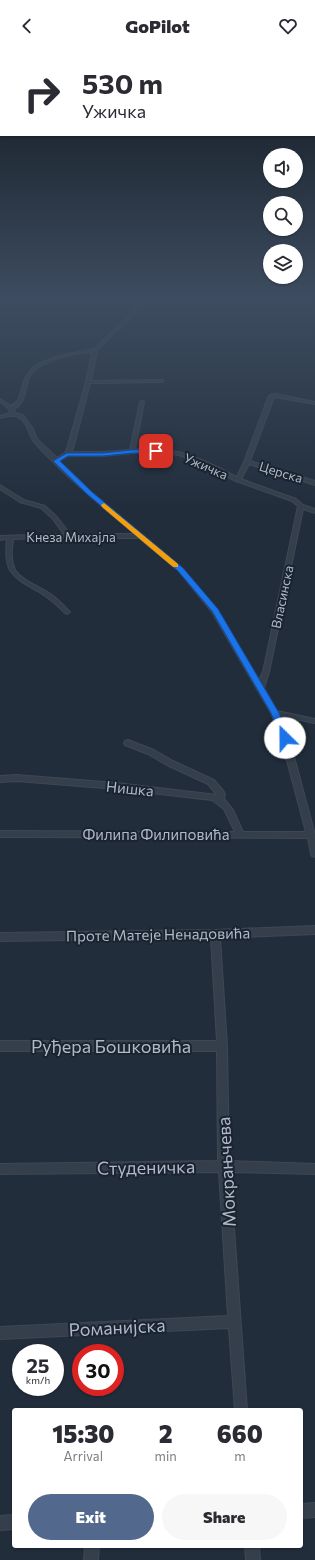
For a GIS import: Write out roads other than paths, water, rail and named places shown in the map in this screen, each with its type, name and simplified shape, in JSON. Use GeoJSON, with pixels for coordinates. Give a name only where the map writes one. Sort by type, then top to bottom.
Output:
{"type":"FeatureCollection","features":[{"type":"Feature","properties":{"kind":"street"},"geometry":{"type":"LineString","coordinates":[[11,408],[14,407],[22,398],[27,379],[34,369]]}},
{"type":"Feature","properties":{"kind":"street"},"geometry":{"type":"LineString","coordinates":[[56,461],[67,454],[75,434],[91,369]]}},
{"type":"Feature","properties":{"kind":"street"},"geometry":{"type":"LineString","coordinates":[[88,382],[162,381]]}},
{"type":"Feature","properties":{"kind":"street"},"geometry":{"type":"LineString","coordinates":[[238,480],[247,462],[272,396],[315,404]]}},
{"type":"Feature","properties":{"kind":"street"},"geometry":{"type":"LineString","coordinates":[[0,400],[11,408],[13,414]]}},
{"type":"Feature","properties":{"kind":"street"},"geometry":{"type":"LineString","coordinates":[[132,451],[142,402]]}},
{"type":"Feature","properties":{"kind":"street"},"geometry":{"type":"LineString","coordinates":[[0,417],[13,414],[21,416],[26,421],[36,440],[56,461],[89,493],[181,570],[215,611],[275,713],[285,738],[315,854]]}},
{"type":"Feature","properties":{"kind":"street","name":"Ужичка"},"geometry":{"type":"LineString","coordinates":[[67,454],[103,454],[132,451],[156,451],[180,454],[199,461],[238,480],[294,500],[301,506],[315,511]]}},
{"type":"Feature","properties":{"kind":"street","name":"Церска"},"geometry":{"type":"LineString","coordinates":[[247,462],[315,483]]}},
{"type":"Feature","properties":{"kind":"street"},"geometry":{"type":"LineString","coordinates":[[0,487],[22,500],[43,507],[54,517],[68,536]]}},
{"type":"Feature","properties":{"kind":"street","name":"Власинска"},"geometry":{"type":"LineString","coordinates":[[260,688],[266,672],[301,506]]}},
{"type":"Feature","properties":{"kind":"street","name":"Кнеза Михајла"},"geometry":{"type":"LineString","coordinates":[[0,538],[141,536]]}},
{"type":"Feature","properties":{"kind":"street"},"geometry":{"type":"LineString","coordinates":[[10,538],[8,557],[14,574],[21,580],[51,598],[67,612]]}},
{"type":"Feature","properties":{"kind":"street"},"geometry":{"type":"LineString","coordinates":[[275,713],[315,721]]}},
{"type":"Feature","properties":{"kind":"street"},"geometry":{"type":"LineString","coordinates":[[128,743],[151,752],[170,763],[211,782],[221,794],[220,799],[230,813],[240,834]]}},
{"type":"Feature","properties":{"kind":"street","name":"Нишка"},"geometry":{"type":"LineString","coordinates":[[0,778],[116,786],[220,799]]}},
{"type":"Feature","properties":{"kind":"street","name":"Филипа Филиповића"},"geometry":{"type":"LineString","coordinates":[[0,834],[311,835]]}},
{"type":"Feature","properties":{"kind":"street","name":"Проте Матеје Ненадовића"},"geometry":{"type":"LineString","coordinates":[[0,937],[215,934],[315,930]]}},
{"type":"Feature","properties":{"kind":"street","name":"Мокрањчева"},"geometry":{"type":"LineString","coordinates":[[215,934],[222,1046],[224,1166],[241,1408]]}},
{"type":"Feature","properties":{"kind":"street","name":"Руђера Бошковића"},"geometry":{"type":"LineString","coordinates":[[0,1046],[222,1046]]}},
{"type":"Feature","properties":{"kind":"street","name":"Студеничка"},"geometry":{"type":"LineString","coordinates":[[0,1169],[224,1166],[315,1169]]}},
{"type":"Feature","properties":{"kind":"street","name":"Романијска"},"geometry":{"type":"LineString","coordinates":[[0,1333],[234,1322]]}},
{"type":"Feature","properties":{"kind":"street"},"geometry":{"type":"LineString","coordinates":[[303,1511],[315,1510]]}},
{"type":"Feature","properties":{"kind":"street"},"geometry":{"type":"LineString","coordinates":[[0,1523],[12,1522]]}},
{"type":"Feature","properties":{"kind":"street"},"geometry":{"type":"LineString","coordinates":[[91,1560],[92,1548]]}},
{"type":"Feature","properties":{"kind":"street"},"geometry":{"type":"LineString","coordinates":[[252,1548],[253,1560]]}}]}
